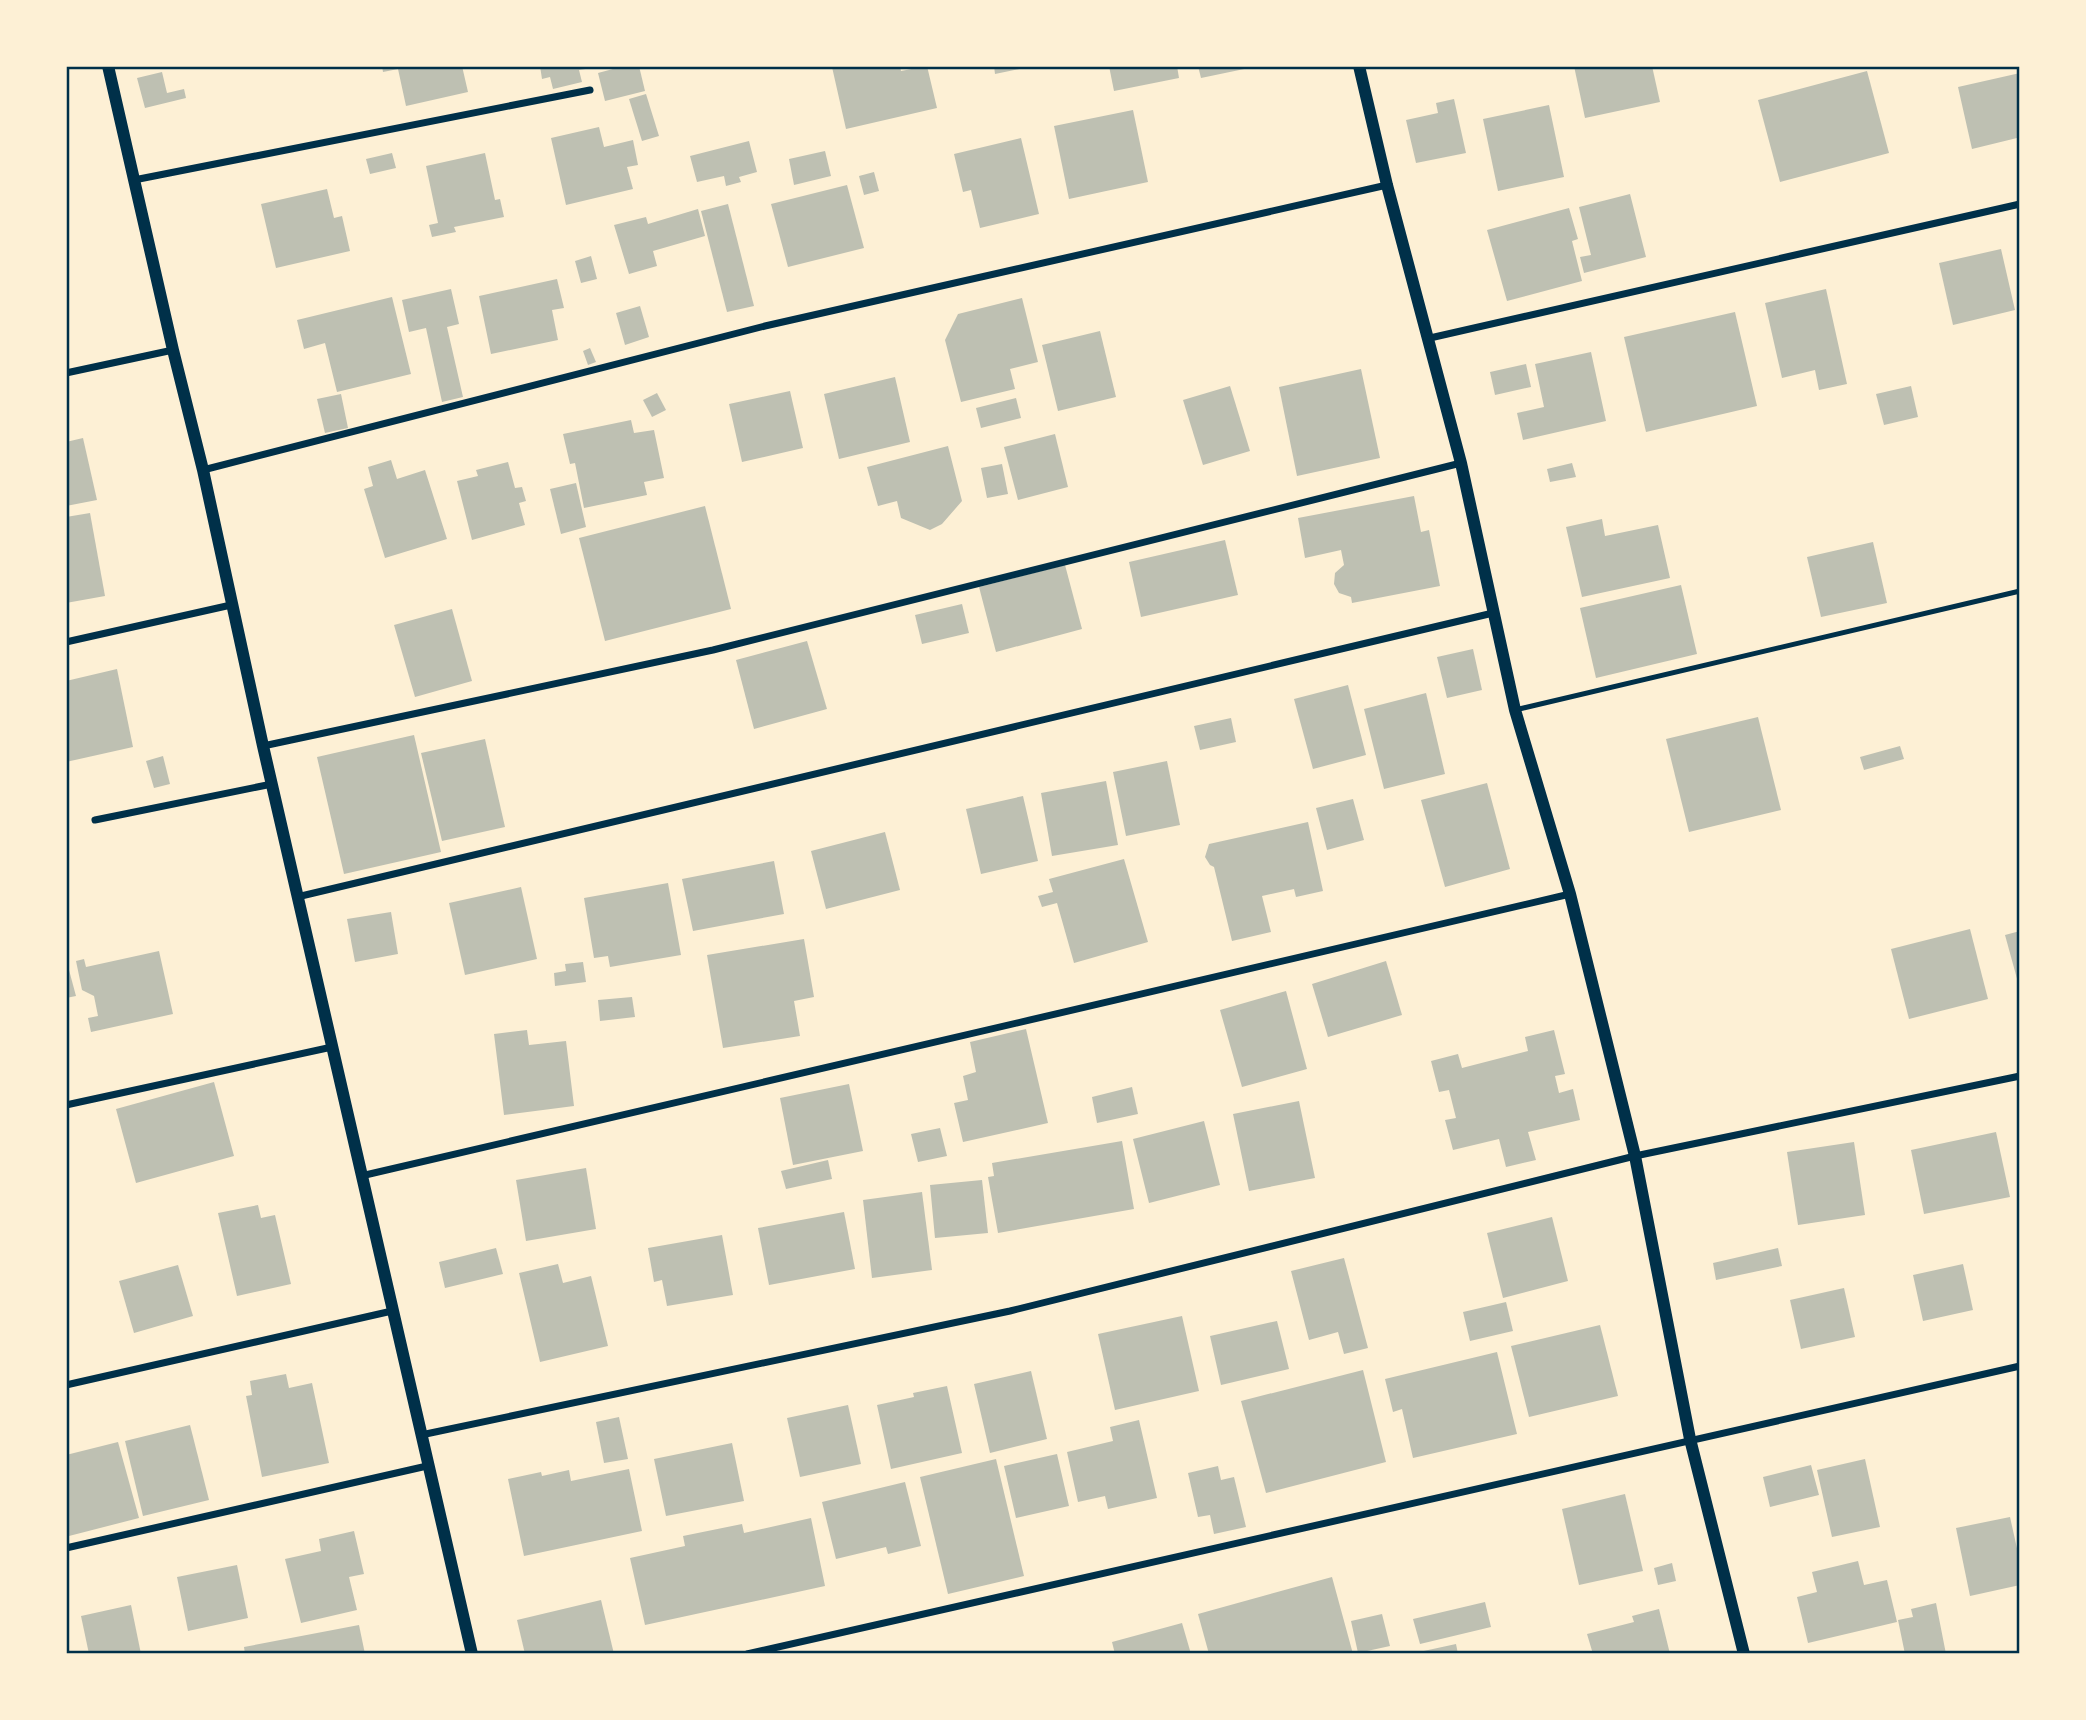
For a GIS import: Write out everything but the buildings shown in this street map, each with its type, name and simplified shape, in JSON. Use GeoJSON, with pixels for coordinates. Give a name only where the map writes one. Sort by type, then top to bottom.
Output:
{"type":"FeatureCollection","features":[{"type":"Feature","properties":{"kind":"street"},"geometry":{"type":"LineString","coordinates":[[108,66],[203,470],[231,606],[472,1654]]}},
{"type":"Feature","properties":{"kind":"street"},"geometry":{"type":"LineString","coordinates":[[1359,66],[1387,185],[1430,338],[1461,463],[1515,710],[1570,894],[1634,1156],[1690,1439],[1744,1654]]}},
{"type":"Feature","properties":{"kind":"street"},"geometry":{"type":"LineString","coordinates":[[134,180],[590,90]]}},
{"type":"Feature","properties":{"kind":"street"},"geometry":{"type":"LineString","coordinates":[[203,470],[765,326],[1387,185]]}},
{"type":"Feature","properties":{"kind":"street"},"geometry":{"type":"LineString","coordinates":[[1430,338],[2020,204]]}},
{"type":"Feature","properties":{"kind":"street"},"geometry":{"type":"LineString","coordinates":[[66,373],[173,350]]}},
{"type":"Feature","properties":{"kind":"street"},"geometry":{"type":"LineString","coordinates":[[263,746],[713,650],[1461,463]]}},
{"type":"Feature","properties":{"kind":"street"},"geometry":{"type":"LineString","coordinates":[[66,642],[231,606]]}},
{"type":"Feature","properties":{"kind":"street"},"geometry":{"type":"LineString","coordinates":[[298,897],[1493,613]]}},
{"type":"Feature","properties":{"kind":"street"},"geometry":{"type":"LineString","coordinates":[[95,820],[272,784]]}},
{"type":"Feature","properties":{"kind":"street"},"geometry":{"type":"LineString","coordinates":[[361,1176],[1570,894]]}},
{"type":"Feature","properties":{"kind":"street"},"geometry":{"type":"LineString","coordinates":[[66,1105],[332,1047]]}},
{"type":"Feature","properties":{"kind":"street"},"geometry":{"type":"LineString","coordinates":[[420,1435],[1010,1311],[1634,1156],[2020,1076]]}},
{"type":"Feature","properties":{"kind":"street"},"geometry":{"type":"LineString","coordinates":[[66,1385],[392,1311]]}},
{"type":"Feature","properties":{"kind":"street"},"geometry":{"type":"LineString","coordinates":[[747,1654],[2020,1366]]}},
{"type":"Feature","properties":{"kind":"street"},"geometry":{"type":"LineString","coordinates":[[66,1548],[427,1466]]}},
{"type":"Feature","properties":{"kind":"lane"},"geometry":{"type":"LineString","coordinates":[[1515,710],[2020,591]]}}]}
